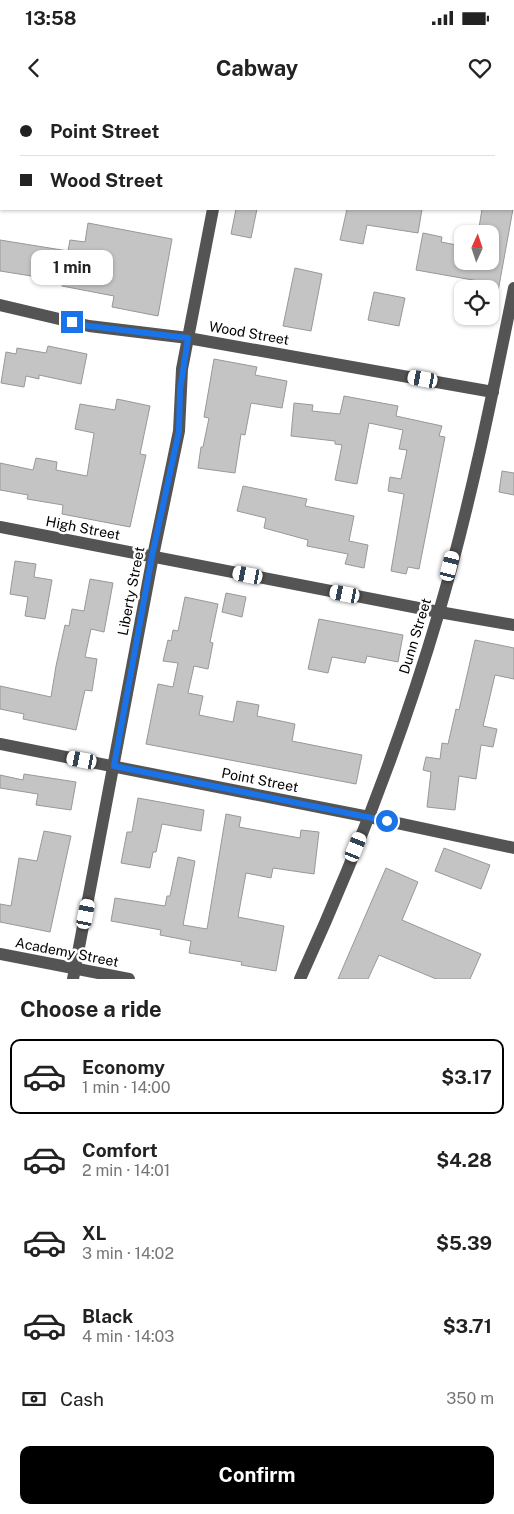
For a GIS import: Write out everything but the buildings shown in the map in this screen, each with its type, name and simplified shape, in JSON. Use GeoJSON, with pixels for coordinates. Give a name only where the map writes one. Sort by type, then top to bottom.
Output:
{"type":"FeatureCollection","features":[{"type":"Feature","properties":{"kind":"street","name":"Liberty Street"},"geometry":{"type":"LineString","coordinates":[[74,974],[152,556],[179,431],[180,390],[213,210]]}},
{"type":"Feature","properties":{"kind":"street","name":"Dunn Street"},"geometry":{"type":"LineString","coordinates":[[300,979],[369,817],[405,717],[439,612],[479,456],[512,308],[514,288]]}},
{"type":"Feature","properties":{"kind":"street","name":"Wood Street"},"geometry":{"type":"LineString","coordinates":[[0,305],[89,326],[188,338],[493,392]]}},
{"type":"Feature","properties":{"kind":"street","name":"High Street"},"geometry":{"type":"LineString","coordinates":[[0,527],[514,625]]}},
{"type":"Feature","properties":{"kind":"street","name":"Point Street"},"geometry":{"type":"LineString","coordinates":[[0,744],[369,817],[514,848]]}},
{"type":"Feature","properties":{"kind":"street","name":"Academy Street"},"geometry":{"type":"LineString","coordinates":[[0,954],[74,974],[129,979]]}},
{"type":"Feature","properties":{"kind":"route"},"geometry":{"type":"LineString","coordinates":[[72,322],[89,326],[188,338],[182,369],[179,431],[152,556],[114,766],[387,821]]}}]}
